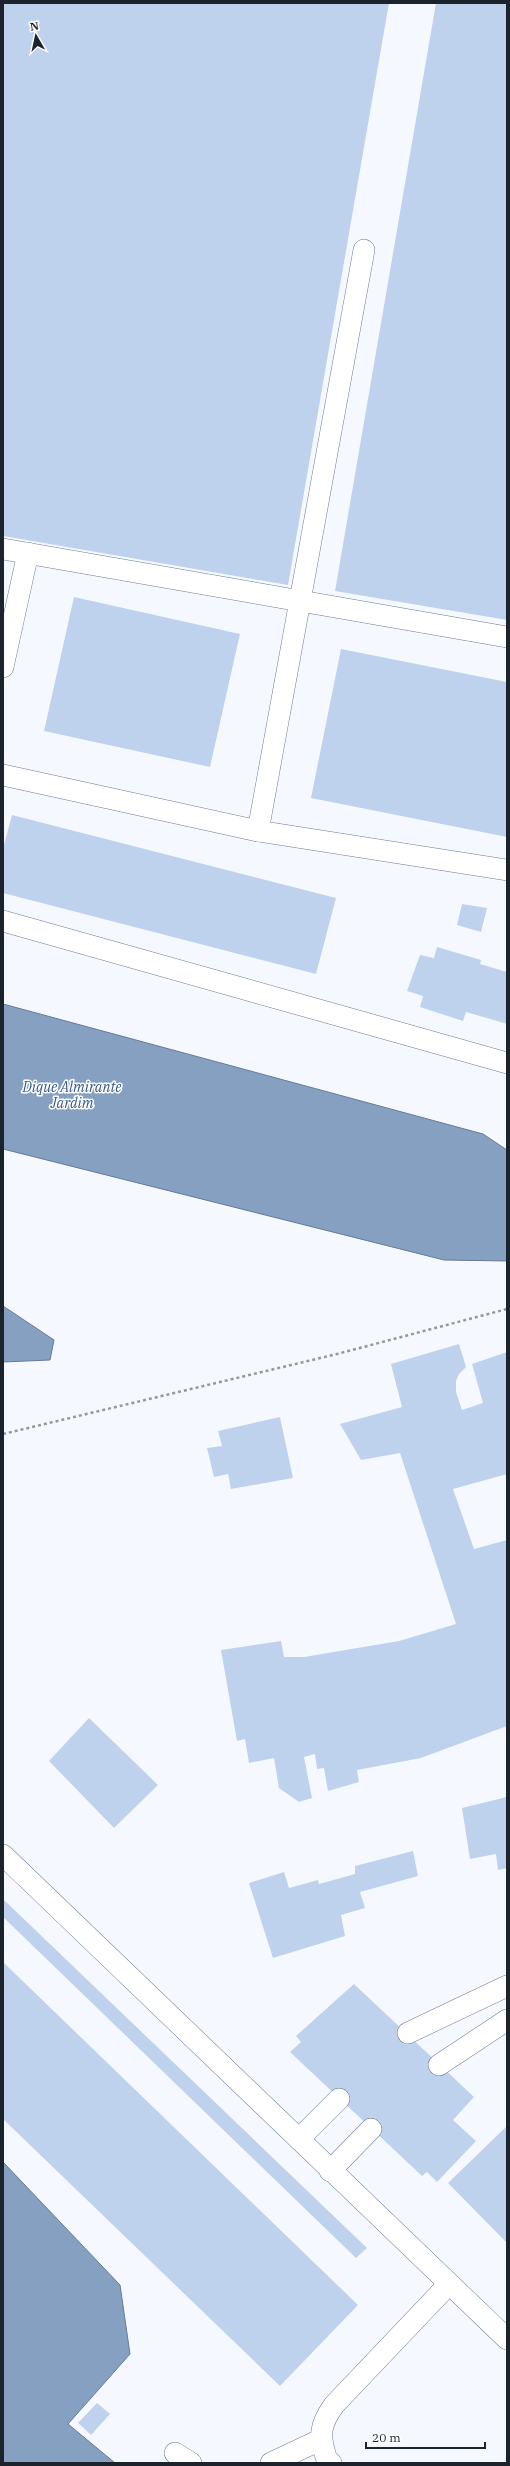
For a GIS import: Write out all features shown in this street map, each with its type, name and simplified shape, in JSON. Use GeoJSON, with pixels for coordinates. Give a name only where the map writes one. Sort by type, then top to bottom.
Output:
{"type":"FeatureCollection","features":[{"type":"Feature","properties":{"kind":"lane"},"geometry":{"type":"LineString","coordinates":[[258,831],[364,250]]}},
{"type":"Feature","properties":{"kind":"lane"},"geometry":{"type":"LineString","coordinates":[[3,549],[299,602],[507,637]]}},
{"type":"Feature","properties":{"kind":"lane"},"geometry":{"type":"LineString","coordinates":[[3,667],[28,553]]}},
{"type":"Feature","properties":{"kind":"lane"},"geometry":{"type":"LineString","coordinates":[[3,775],[258,831],[507,870]]}},
{"type":"Feature","properties":{"kind":"lane"},"geometry":{"type":"LineString","coordinates":[[3,921],[507,1063]]}},
{"type":"Feature","properties":{"kind":"lane"},"geometry":{"type":"LineString","coordinates":[[3,1855],[299,2139],[330,2171],[507,2339]]}},
{"type":"Feature","properties":{"kind":"lane"},"geometry":{"type":"LineString","coordinates":[[408,2033],[507,1986]]}},
{"type":"Feature","properties":{"kind":"lane"},"geometry":{"type":"LineString","coordinates":[[439,2065],[507,2020]]}},
{"type":"Feature","properties":{"kind":"lane"},"geometry":{"type":"LineString","coordinates":[[299,2139],[339,2099]]}},
{"type":"Feature","properties":{"kind":"lane"},"geometry":{"type":"LineString","coordinates":[[330,2171],[372,2129]]}},
{"type":"Feature","properties":{"kind":"lane"},"geometry":{"type":"LineString","coordinates":[[331,2463],[327,2460],[320,2440],[323,2420],[334,2405],[449,2284]]}},
{"type":"Feature","properties":{"kind":"lane"},"geometry":{"type":"LineString","coordinates":[[271,2463],[320,2440]]}},
{"type":"Feature","properties":{"kind":"path"},"geometry":{"type":"LineString","coordinates":[[3,1434],[337,1354],[507,1309]]}},
{"type":"Feature","properties":{"kind":"water","name":"Dique Almirante Jardim"},"geometry":{"type":"Polygon","coordinates":[[[3,1004],[483,1134],[507,1150],[507,1261],[444,1260],[3,1149],[3,1004]]]}},
{"type":"Feature","properties":{"kind":"water"},"geometry":{"type":"Polygon","coordinates":[[[3,1306],[54,1340],[50,1360],[3,1362],[3,1306]]]}},
{"type":"Feature","properties":{"kind":"water"},"geometry":{"type":"Polygon","coordinates":[[[3,2162],[120,2285],[130,2354],[68,2424],[115,2463],[3,2463],[3,2162]]]}},
{"type":"Feature","properties":{"kind":"building"},"geometry":{"type":"Polygon","coordinates":[[[3,3],[389,3],[288,585],[3,536],[3,3]]]}},
{"type":"Feature","properties":{"kind":"building"},"geometry":{"type":"Polygon","coordinates":[[[436,3],[507,3],[507,620],[335,591],[436,3]]]}},
{"type":"Feature","properties":{"kind":"building"},"geometry":{"type":"Polygon","coordinates":[[[74,597],[240,634],[210,767],[44,731],[74,597]]]}},
{"type":"Feature","properties":{"kind":"building"},"geometry":{"type":"Polygon","coordinates":[[[341,649],[507,682],[507,837],[311,798],[341,649]]]}},
{"type":"Feature","properties":{"kind":"building"},"geometry":{"type":"Polygon","coordinates":[[[12,815],[336,898],[316,974],[3,893],[3,849],[12,815]]]}},
{"type":"Feature","properties":{"kind":"building"},"geometry":{"type":"Polygon","coordinates":[[[462,904],[487,908],[481,932],[457,925],[462,904]]]}},
{"type":"Feature","properties":{"kind":"building"},"geometry":{"type":"Polygon","coordinates":[[[437,947],[481,960],[480,964],[507,972],[507,1024],[466,1012],[463,1021],[420,1007],[423,996],[407,991],[420,955],[434,958],[437,947]]]}},
{"type":"Feature","properties":{"kind":"building"},"geometry":{"type":"Polygon","coordinates":[[[459,1344],[466,1367],[459,1374],[456,1381],[456,1392],[462,1410],[483,1403],[472,1364],[507,1352],[507,1474],[453,1489],[474,1549],[507,1540],[507,1726],[421,1758],[357,1770],[359,1782],[328,1791],[324,1768],[317,1769],[315,1754],[304,1757],[312,1798],[299,1802],[279,1788],[274,1758],[249,1763],[245,1739],[237,1741],[221,1650],[281,1641],[284,1657],[304,1657],[399,1641],[456,1624],[400,1453],[361,1460],[340,1424],[402,1407],[391,1364],[459,1344]]]}},
{"type":"Feature","properties":{"kind":"building"},"geometry":{"type":"Polygon","coordinates":[[[280,1417],[293,1478],[231,1489],[228,1474],[214,1477],[207,1448],[222,1446],[218,1431],[280,1417]]]}},
{"type":"Feature","properties":{"kind":"building"},"geometry":{"type":"Polygon","coordinates":[[[89,1718],[158,1785],[114,1828],[49,1761],[89,1718]]]}},
{"type":"Feature","properties":{"kind":"building"},"geometry":{"type":"Polygon","coordinates":[[[507,1797],[507,1868],[498,1870],[496,1854],[470,1859],[462,1808],[507,1797]]]}},
{"type":"Feature","properties":{"kind":"building"},"geometry":{"type":"Polygon","coordinates":[[[413,1851],[418,1876],[360,1892],[365,1908],[341,1915],[345,1936],[273,1958],[249,1883],[284,1872],[289,1888],[318,1880],[319,1884],[355,1874],[355,1866],[413,1851]]]}},
{"type":"Feature","properties":{"kind":"building"},"geometry":{"type":"Polygon","coordinates":[[[3,1899],[367,2248],[356,2258],[3,1917],[3,1899]]]}},
{"type":"Feature","properties":{"kind":"building"},"geometry":{"type":"Polygon","coordinates":[[[3,1962],[358,2305],[280,2386],[3,2119],[3,1962]]]}},
{"type":"Feature","properties":{"kind":"building"},"geometry":{"type":"Polygon","coordinates":[[[354,1984],[474,2097],[453,2120],[476,2141],[437,2182],[427,2172],[422,2176],[290,2052],[301,2042],[296,2036],[354,1984]]]}},
{"type":"Feature","properties":{"kind":"building"},"geometry":{"type":"Polygon","coordinates":[[[507,2126],[507,2243],[448,2183],[507,2126]]]}},
{"type":"Feature","properties":{"kind":"building"},"geometry":{"type":"Polygon","coordinates":[[[97,2403],[110,2414],[91,2435],[78,2423],[97,2403]]]}}]}
